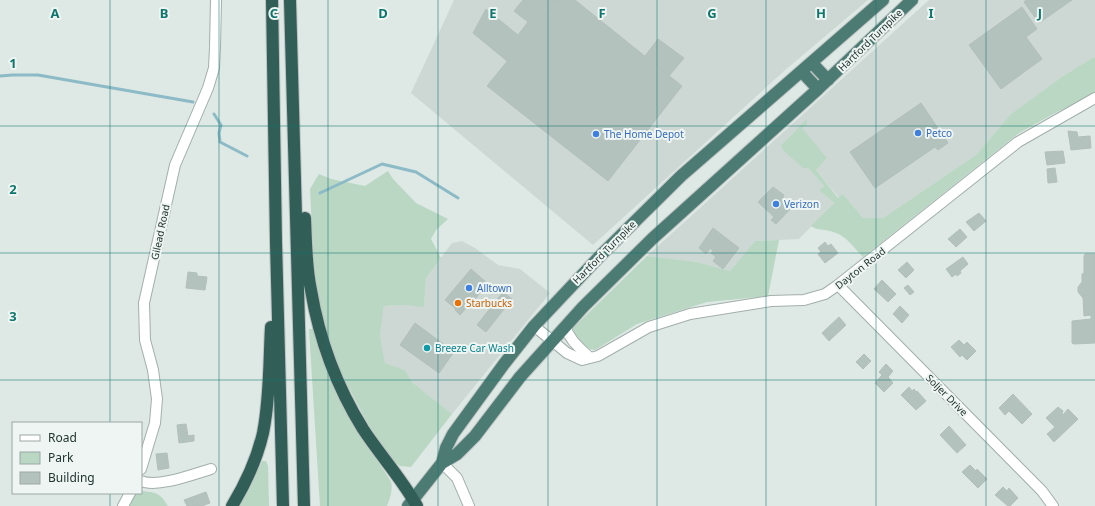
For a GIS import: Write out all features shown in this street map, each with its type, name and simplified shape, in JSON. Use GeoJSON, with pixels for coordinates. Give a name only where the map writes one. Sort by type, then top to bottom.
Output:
{"type":"FeatureCollection","features":[{"type":"Feature","properties":{"kind":"highway"},"geometry":{"type":"LineString","coordinates":[[272,0],[276,242],[283,506]]}},
{"type":"Feature","properties":{"kind":"highway"},"geometry":{"type":"LineString","coordinates":[[290,0],[304,506]]}},
{"type":"Feature","properties":{"kind":"highway","name":"Hartford Turnpike"},"geometry":{"type":"LineString","coordinates":[[413,504],[442,463],[446,448],[455,431],[534,326],[601,255],[681,176],[883,0]]}},
{"type":"Feature","properties":{"kind":"highway","name":"Hartford Turnpike"},"geometry":{"type":"LineString","coordinates":[[442,463],[457,454],[470,441],[520,377],[565,326],[603,287],[652,239],[828,80],[912,0]]}},
{"type":"Feature","properties":{"kind":"highway"},"geometry":{"type":"LineString","coordinates":[[812,63],[828,80]]}},
{"type":"Feature","properties":{"kind":"highway"},"geometry":{"type":"LineString","coordinates":[[802,72],[818,89]]}},
{"type":"Feature","properties":{"kind":"highway"},"geometry":{"type":"LineString","coordinates":[[293,95],[303,175],[306,246],[310,290],[322,338],[342,390],[363,429],[413,504]]}},
{"type":"Feature","properties":{"kind":"highway"},"geometry":{"type":"LineString","coordinates":[[232,506],[244,486],[252,468],[263,434],[268,397],[276,242]]}},
{"type":"Feature","properties":{"kind":"street","name":"Gilead Road"},"geometry":{"type":"LineString","coordinates":[[142,466],[155,423],[157,399],[154,370],[145,340],[144,303],[175,165],[208,88],[214,68],[216,47],[216,0]]}},
{"type":"Feature","properties":{"kind":"street","name":"Dayton Road"},"geometry":{"type":"LineString","coordinates":[[590,358],[598,356],[649,327],[690,314],[771,300],[804,300],[825,294],[1018,142],[1095,98]]}},
{"type":"Feature","properties":{"kind":"street","name":"Soljer Drive"},"geometry":{"type":"LineString","coordinates":[[838,285],[1042,490],[1053,506]]}},
{"type":"Feature","properties":{"kind":"street"},"geometry":{"type":"LineString","coordinates":[[534,326],[567,353],[582,360],[590,358]]}},
{"type":"Feature","properties":{"kind":"street"},"geometry":{"type":"LineString","coordinates":[[565,326],[569,336],[578,348],[590,358]]}},
{"type":"Feature","properties":{"kind":"street"},"geometry":{"type":"LineString","coordinates":[[442,463],[457,478],[469,506]]}},
{"type":"Feature","properties":{"kind":"street"},"geometry":{"type":"LineString","coordinates":[[142,481],[154,483],[211,469]]}},
{"type":"Feature","properties":{"kind":"street"},"geometry":{"type":"LineString","coordinates":[[123,506],[129,494]]}},
{"type":"Feature","properties":{"kind":"shaded area"},"geometry":{"type":"Polygon","coordinates":[[[454,0],[868,0],[784,71],[593,245],[411,93],[454,0]]]}},
{"type":"Feature","properties":{"kind":"shaded area"},"geometry":{"type":"Polygon","coordinates":[[[929,0],[1095,0],[1095,58],[1094,57],[1063,76],[1011,114],[976,155],[883,218],[863,218],[843,194],[839,198],[816,170],[827,158],[802,128],[795,131],[781,145],[783,150],[808,168],[824,186],[819,190],[834,203],[799,239],[755,241],[730,271],[697,262],[647,256],[929,0]]]}},
{"type":"Feature","properties":{"kind":"shaded area"},"geometry":{"type":"Polygon","coordinates":[[[462,241],[475,248],[498,265],[520,269],[550,293],[452,414],[413,383],[405,370],[385,363],[380,335],[384,306],[424,306],[426,278],[452,243],[462,241]]]}},
{"type":"Feature","properties":{"kind":"green space"},"geometry":{"type":"Polygon","coordinates":[[[1094,57],[1095,94],[1055,113],[1019,133],[863,257],[850,242],[842,236],[830,231],[816,229],[811,226],[834,203],[819,190],[824,186],[808,168],[803,168],[783,150],[781,145],[807,119],[807,124],[802,128],[827,158],[816,170],[838,198],[843,194],[863,218],[883,218],[976,155],[1011,114],[1063,76],[1094,57]]]}},
{"type":"Feature","properties":{"kind":"green space"},"geometry":{"type":"Polygon","coordinates":[[[388,171],[393,179],[416,203],[448,219],[436,230],[431,239],[441,258],[426,278],[424,307],[405,305],[384,306],[380,335],[385,363],[405,370],[413,383],[452,414],[411,467],[400,466],[391,459],[368,424],[340,371],[325,327],[314,266],[310,189],[319,174],[331,179],[365,186],[388,171]]]}},
{"type":"Feature","properties":{"kind":"green space"},"geometry":{"type":"Polygon","coordinates":[[[779,240],[768,296],[707,302],[637,324],[595,350],[583,346],[575,336],[573,328],[647,256],[697,262],[730,271],[755,241],[779,240]]]}},
{"type":"Feature","properties":{"kind":"green space"},"geometry":{"type":"Polygon","coordinates":[[[309,329],[313,329],[345,411],[391,482],[391,494],[387,506],[320,506],[309,329]]]}},
{"type":"Feature","properties":{"kind":"green space"},"geometry":{"type":"Polygon","coordinates":[[[262,461],[266,461],[268,466],[269,506],[239,506],[248,492],[262,461]]]}},
{"type":"Feature","properties":{"kind":"green space"},"geometry":{"type":"Polygon","coordinates":[[[142,491],[157,494],[163,498],[168,506],[127,506],[134,494],[142,494],[142,491]]]}},
{"type":"Feature","properties":{"kind":"building"},"geometry":{"type":"Polygon","coordinates":[[[523,0],[557,0],[507,61],[473,33],[486,9],[518,35],[528,22],[514,11],[523,0]]]}},
{"type":"Feature","properties":{"kind":"building","name":"The Home Depot"},"geometry":{"type":"Polygon","coordinates":[[[557,0],[575,0],[682,86],[608,181],[487,86],[557,0]]]}},
{"type":"Feature","properties":{"kind":"building"},"geometry":{"type":"Polygon","coordinates":[[[1026,0],[1072,0],[1039,23],[1024,2],[1026,0]]]}},
{"type":"Feature","properties":{"kind":"building"},"geometry":{"type":"Polygon","coordinates":[[[1022,7],[1037,29],[1026,37],[1042,59],[1001,89],[969,45],[1022,7]]]}},
{"type":"Feature","properties":{"kind":"building"},"geometry":{"type":"Polygon","coordinates":[[[658,39],[684,58],[669,76],[645,56],[658,39]]]}},
{"type":"Feature","properties":{"kind":"building"},"geometry":{"type":"Polygon","coordinates":[[[921,103],[948,143],[938,150],[935,147],[875,188],[850,152],[921,103]]]}},
{"type":"Feature","properties":{"kind":"building"},"geometry":{"type":"Polygon","coordinates":[[[1068,131],[1077,132],[1078,137],[1090,136],[1091,148],[1071,150],[1068,131]]]}},
{"type":"Feature","properties":{"kind":"building"},"geometry":{"type":"Polygon","coordinates":[[[1063,151],[1065,163],[1047,165],[1045,152],[1063,151]]]}},
{"type":"Feature","properties":{"kind":"building"},"geometry":{"type":"Polygon","coordinates":[[[1055,168],[1057,182],[1048,183],[1047,169],[1055,168]]]}},
{"type":"Feature","properties":{"kind":"building","name":"Verizon"},"geometry":{"type":"Polygon","coordinates":[[[773,187],[784,195],[783,197],[793,206],[776,224],[771,220],[774,217],[758,202],[773,187]]]}},
{"type":"Feature","properties":{"kind":"building"},"geometry":{"type":"Polygon","coordinates":[[[979,213],[986,221],[974,231],[966,222],[979,213]]]}},
{"type":"Feature","properties":{"kind":"building"},"geometry":{"type":"Polygon","coordinates":[[[713,228],[739,248],[723,269],[713,261],[716,257],[711,253],[713,251],[710,248],[706,254],[699,248],[713,228]]]}},
{"type":"Feature","properties":{"kind":"building"},"geometry":{"type":"Polygon","coordinates":[[[960,229],[967,237],[956,247],[948,239],[960,229]]]}},
{"type":"Feature","properties":{"kind":"building"},"geometry":{"type":"Polygon","coordinates":[[[825,242],[828,246],[831,244],[838,253],[825,263],[818,254],[821,252],[818,248],[825,242]]]}},
{"type":"Feature","properties":{"kind":"building"},"geometry":{"type":"Polygon","coordinates":[[[1085,254],[1095,254],[1095,343],[1074,344],[1072,343],[1072,321],[1091,319],[1091,315],[1084,316],[1083,298],[1078,292],[1078,287],[1082,282],[1082,274],[1084,273],[1085,254]]]}},
{"type":"Feature","properties":{"kind":"building"},"geometry":{"type":"Polygon","coordinates":[[[963,257],[968,264],[960,271],[961,273],[952,277],[946,269],[963,257]]]}},
{"type":"Feature","properties":{"kind":"building"},"geometry":{"type":"Polygon","coordinates":[[[907,262],[914,270],[906,278],[898,270],[907,262]]]}},
{"type":"Feature","properties":{"kind":"building","name":"Alltown"},"geometry":{"type":"Polygon","coordinates":[[[471,269],[487,283],[473,302],[472,301],[460,315],[455,310],[456,309],[445,300],[471,269]]]}},
{"type":"Feature","properties":{"kind":"building"},"geometry":{"type":"Polygon","coordinates":[[[188,272],[197,273],[197,276],[207,277],[205,290],[186,288],[188,272]]]}},
{"type":"Feature","properties":{"kind":"building"},"geometry":{"type":"Polygon","coordinates":[[[882,280],[896,294],[888,302],[874,289],[882,280]]]}},
{"type":"Feature","properties":{"kind":"building"},"geometry":{"type":"Polygon","coordinates":[[[908,285],[914,292],[910,295],[904,288],[908,285]]]}},
{"type":"Feature","properties":{"kind":"building"},"geometry":{"type":"Polygon","coordinates":[[[503,292],[512,299],[486,332],[477,325],[503,292]]]}},
{"type":"Feature","properties":{"kind":"building"},"geometry":{"type":"Polygon","coordinates":[[[900,306],[909,315],[902,323],[893,314],[900,306]]]}},
{"type":"Feature","properties":{"kind":"building"},"geometry":{"type":"Polygon","coordinates":[[[839,317],[846,325],[829,341],[822,333],[839,317]]]}},
{"type":"Feature","properties":{"kind":"building","name":"Breeze Car Wash"},"geometry":{"type":"Polygon","coordinates":[[[415,323],[454,352],[439,373],[400,345],[415,323]]]}},
{"type":"Feature","properties":{"kind":"building"},"geometry":{"type":"Polygon","coordinates":[[[959,340],[964,345],[967,342],[976,351],[967,360],[962,355],[960,357],[951,347],[959,340]]]}},
{"type":"Feature","properties":{"kind":"building"},"geometry":{"type":"Polygon","coordinates":[[[864,354],[871,361],[863,369],[856,362],[864,354]]]}},
{"type":"Feature","properties":{"kind":"building"},"geometry":{"type":"Polygon","coordinates":[[[886,364],[893,371],[888,377],[893,383],[884,392],[875,383],[882,375],[879,372],[886,364]]]}},
{"type":"Feature","properties":{"kind":"building"},"geometry":{"type":"Polygon","coordinates":[[[909,387],[912,391],[914,389],[916,392],[917,391],[926,401],[916,410],[901,395],[909,387]]]}},
{"type":"Feature","properties":{"kind":"building"},"geometry":{"type":"Polygon","coordinates":[[[1013,394],[1032,414],[1022,424],[1009,411],[1005,415],[999,408],[1013,394]]]}},
{"type":"Feature","properties":{"kind":"building"},"geometry":{"type":"Polygon","coordinates":[[[1058,407],[1063,411],[1063,415],[1068,409],[1078,419],[1054,442],[1047,434],[1055,427],[1046,418],[1058,407]]]}},
{"type":"Feature","properties":{"kind":"building"},"geometry":{"type":"Polygon","coordinates":[[[186,424],[188,436],[194,435],[194,441],[179,443],[177,425],[186,424]]]}},
{"type":"Feature","properties":{"kind":"building"},"geometry":{"type":"Polygon","coordinates":[[[949,426],[966,445],[957,453],[940,435],[949,426]]]}},
{"type":"Feature","properties":{"kind":"building"},"geometry":{"type":"Polygon","coordinates":[[[167,453],[169,468],[158,470],[156,454],[167,453]]]}},
{"type":"Feature","properties":{"kind":"building"},"geometry":{"type":"Polygon","coordinates":[[[970,465],[976,471],[977,469],[987,479],[978,488],[962,472],[970,465]]]}},
{"type":"Feature","properties":{"kind":"building"},"geometry":{"type":"Polygon","coordinates":[[[1003,487],[1007,491],[1009,488],[1018,498],[1010,506],[995,495],[1003,487]]]}},
{"type":"Feature","properties":{"kind":"building"},"geometry":{"type":"Polygon","coordinates":[[[206,492],[210,503],[202,506],[187,506],[184,500],[206,492]]]}},
{"type":"Feature","properties":{"kind":"waterway"},"geometry":{"type":"LineString","coordinates":[[0,76],[38,75],[193,102]]}},
{"type":"Feature","properties":{"kind":"waterway"},"geometry":{"type":"LineString","coordinates":[[214,114],[221,125],[219,133],[220,142],[247,156]]}},
{"type":"Feature","properties":{"kind":"waterway"},"geometry":{"type":"LineString","coordinates":[[320,193],[382,164],[416,172],[458,198]]}},
{"type":"Feature","properties":{"kind":"place","name":"Petco"},"geometry":{"type":"Point","coordinates":[918,133]}},
{"type":"Feature","properties":{"kind":"place","name":"The Home Depot"},"geometry":{"type":"Point","coordinates":[596,134]}},
{"type":"Feature","properties":{"kind":"place","name":"Verizon"},"geometry":{"type":"Point","coordinates":[776,204]}},
{"type":"Feature","properties":{"kind":"place","name":"Alltown"},"geometry":{"type":"Point","coordinates":[469,288]}},
{"type":"Feature","properties":{"kind":"place","name":"Starbucks"},"geometry":{"type":"Point","coordinates":[458,303]}},
{"type":"Feature","properties":{"kind":"place","name":"Breeze Car Wash"},"geometry":{"type":"Point","coordinates":[427,348]}}]}
